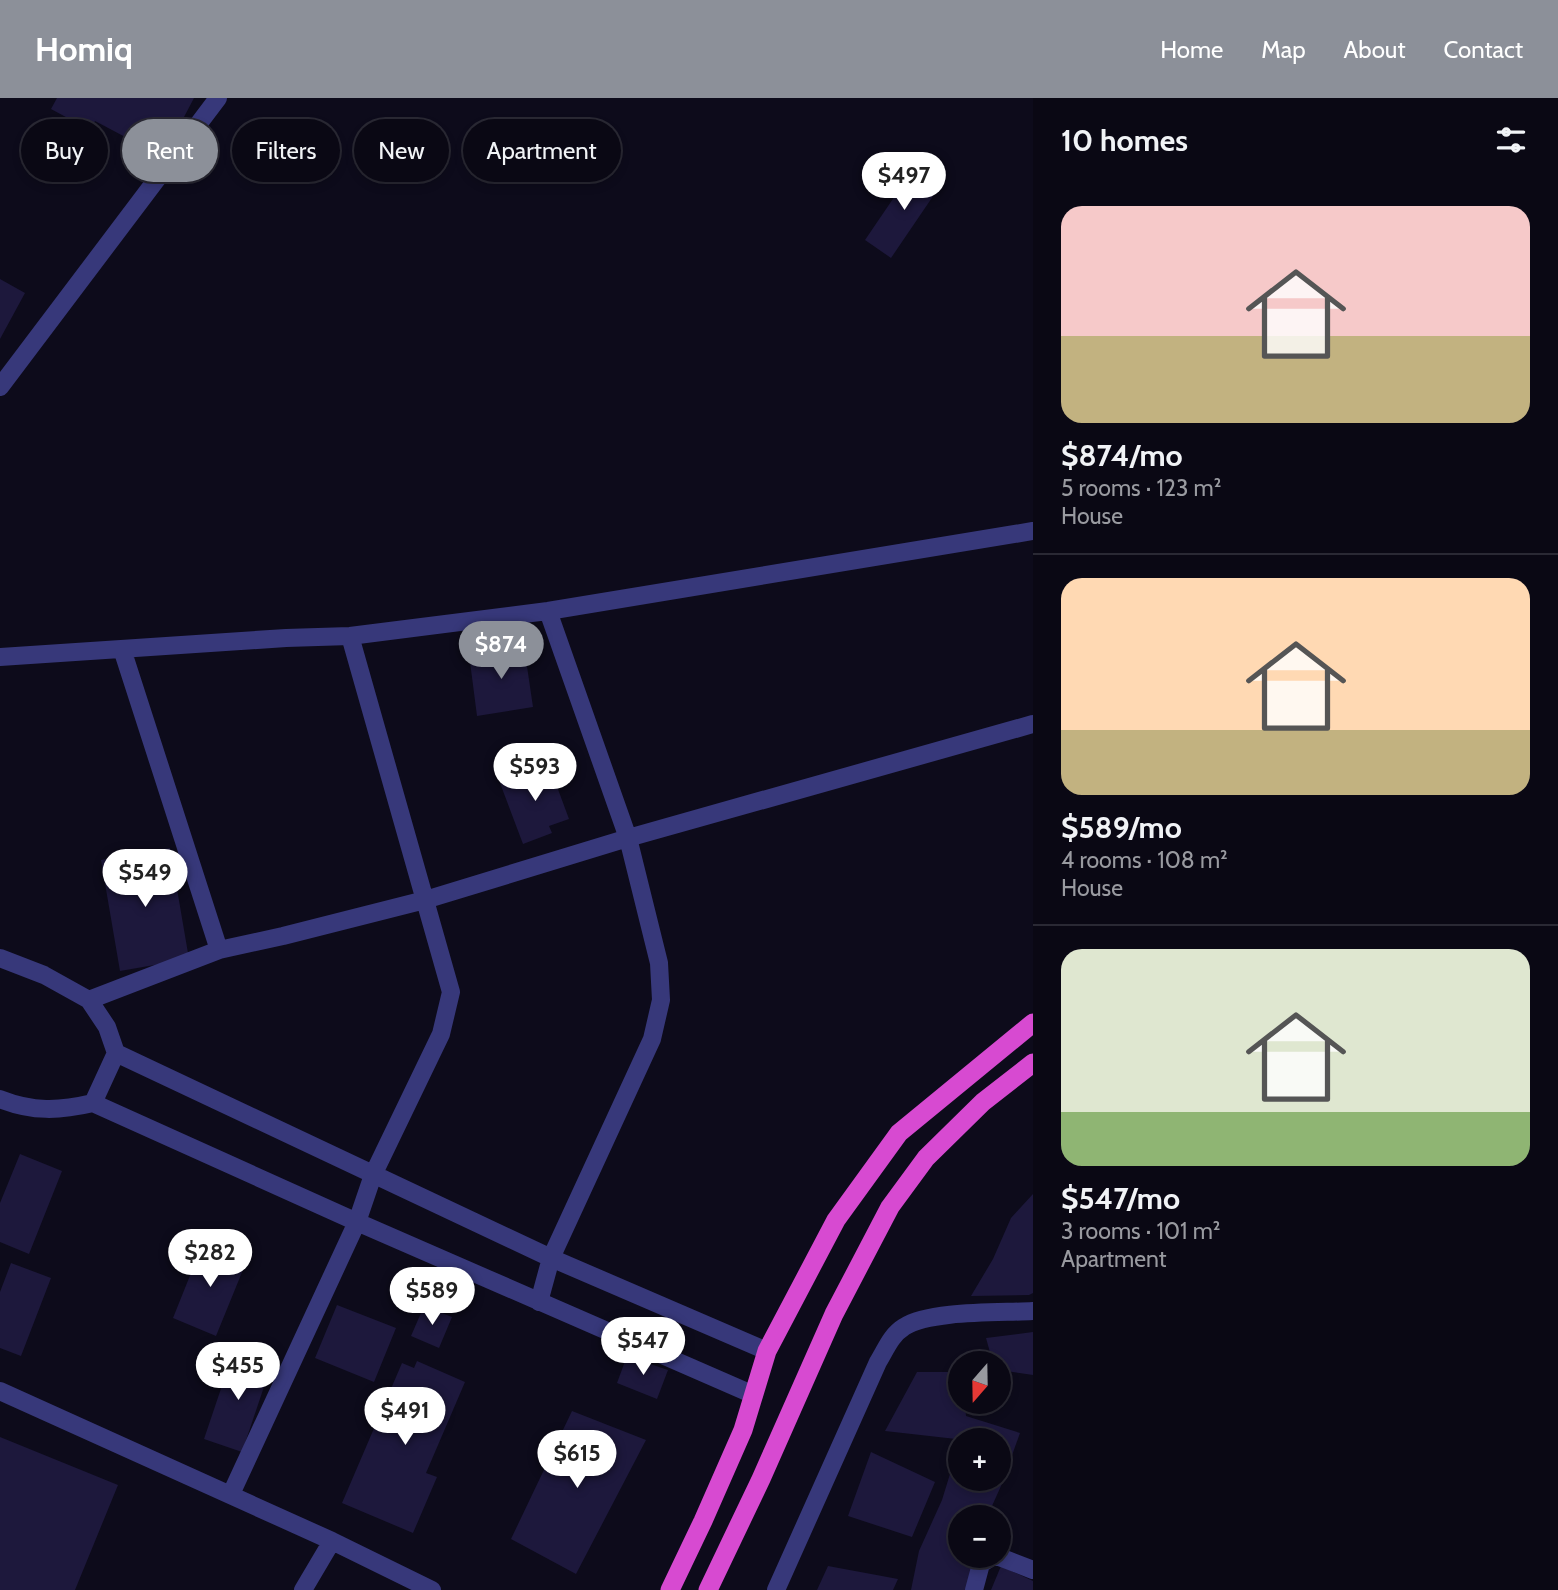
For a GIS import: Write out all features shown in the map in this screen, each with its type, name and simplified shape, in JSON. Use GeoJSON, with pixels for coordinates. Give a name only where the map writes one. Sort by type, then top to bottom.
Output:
{"type":"FeatureCollection","features":[{"type":"Feature","properties":{"kind":"highway"},"geometry":{"type":"LineString","coordinates":[[670,1590],[743,1430],[767,1352],[836,1220],[899,1133],[1033,1023]]}},
{"type":"Feature","properties":{"kind":"highway"},"geometry":{"type":"LineString","coordinates":[[708,1590],[761,1479],[834,1314],[890,1207],[926,1158],[983,1102],[1033,1063]]}},
{"type":"Feature","properties":{"kind":"street"},"geometry":{"type":"LineString","coordinates":[[0,387],[218,98]]}},
{"type":"Feature","properties":{"kind":"street"},"geometry":{"type":"LineString","coordinates":[[0,657],[350,636],[548,611],[1033,531]]}},
{"type":"Feature","properties":{"kind":"street"},"geometry":{"type":"LineString","coordinates":[[539,1301],[551,1258],[652,1039],[661,1000],[659,963],[628,838],[548,611]]}},
{"type":"Feature","properties":{"kind":"street"},"geometry":{"type":"LineString","coordinates":[[231,1494],[357,1222],[373,1175],[441,1034],[449,1007],[449,980],[350,636]]}},
{"type":"Feature","properties":{"kind":"street"},"geometry":{"type":"LineString","coordinates":[[122,649],[219,950]]}},
{"type":"Feature","properties":{"kind":"street"},"geometry":{"type":"LineString","coordinates":[[89,1000],[219,950],[425,900],[628,838],[1033,723]]}},
{"type":"Feature","properties":{"kind":"street"},"geometry":{"type":"LineString","coordinates":[[0,958],[44,975],[89,1000],[107,1027],[116,1053],[93,1102]]}},
{"type":"Feature","properties":{"kind":"street"},"geometry":{"type":"LineString","coordinates":[[116,1053],[551,1258],[767,1352]]}},
{"type":"Feature","properties":{"kind":"street"},"geometry":{"type":"LineString","coordinates":[[0,1098],[37,1109],[66,1109],[93,1102],[357,1222],[754,1395]]}},
{"type":"Feature","properties":{"kind":"street"},"geometry":{"type":"LineString","coordinates":[[776,1590],[878,1362],[892,1337],[905,1326],[927,1317],[1033,1311]]}},
{"type":"Feature","properties":{"kind":"street"},"geometry":{"type":"LineString","coordinates":[[0,1391],[231,1494],[432,1590]]}},
{"type":"Feature","properties":{"kind":"street"},"geometry":{"type":"LineString","coordinates":[[303,1590],[332,1541]]}},
{"type":"Feature","properties":{"kind":"street"},"geometry":{"type":"LineString","coordinates":[[1011,1562],[1033,1570]]}},
{"type":"Feature","properties":{"kind":"street"},"geometry":{"type":"LineString","coordinates":[[974,1590],[980,1568]]}},
{"type":"Feature","properties":{"kind":"building"},"geometry":{"type":"Polygon","coordinates":[[[57,98],[194,98],[183,119],[122,119],[122,135],[108,128],[108,119],[70,119],[51,109],[57,98]]]}},
{"type":"Feature","properties":{"kind":"building"},"geometry":{"type":"Polygon","coordinates":[[[916,165],[942,183],[891,258],[865,240],[916,165]]]}},
{"type":"Feature","properties":{"kind":"building"},"geometry":{"type":"Polygon","coordinates":[[[0,279],[25,293],[0,339],[0,279]]]}},
{"type":"Feature","properties":{"kind":"building"},"geometry":{"type":"Polygon","coordinates":[[[524,646],[533,707],[477,716],[469,654],[524,646]]]}},
{"type":"Feature","properties":{"kind":"building"},"geometry":{"type":"Polygon","coordinates":[[[549,765],[569,819],[549,826],[552,833],[523,844],[500,783],[549,765]]]}},
{"type":"Feature","properties":{"kind":"building"},"geometry":{"type":"Polygon","coordinates":[[[170,848],[189,959],[120,971],[101,860],[170,848]]]}},
{"type":"Feature","properties":{"kind":"building"},"geometry":{"type":"Polygon","coordinates":[[[20,1154],[62,1171],[29,1254],[0,1242],[0,1203],[20,1154]]]}},
{"type":"Feature","properties":{"kind":"building"},"geometry":{"type":"Polygon","coordinates":[[[1033,1194],[1033,1293],[971,1296],[993,1259],[1011,1218],[1033,1194]]]}},
{"type":"Feature","properties":{"kind":"building"},"geometry":{"type":"Polygon","coordinates":[[[203,1243],[247,1260],[216,1336],[173,1318],[203,1243]]]}},
{"type":"Feature","properties":{"kind":"building"},"geometry":{"type":"Polygon","coordinates":[[[11,1263],[51,1278],[21,1356],[0,1348],[0,1292],[11,1263]]]}},
{"type":"Feature","properties":{"kind":"building"},"geometry":{"type":"Polygon","coordinates":[[[337,1305],[396,1328],[374,1382],[315,1358],[337,1305]]]}},
{"type":"Feature","properties":{"kind":"building"},"geometry":{"type":"Polygon","coordinates":[[[424,1306],[452,1317],[439,1348],[411,1336],[424,1306]]]}},
{"type":"Feature","properties":{"kind":"building"},"geometry":{"type":"Polygon","coordinates":[[[1033,1332],[1033,1375],[1012,1372],[1012,1351],[990,1351],[986,1338],[1033,1332]]]}},
{"type":"Feature","properties":{"kind":"building"},"geometry":{"type":"Polygon","coordinates":[[[233,1353],[271,1366],[242,1452],[204,1439],[233,1353]]]}},
{"type":"Feature","properties":{"kind":"building"},"geometry":{"type":"Polygon","coordinates":[[[627,1356],[668,1370],[657,1399],[617,1383],[627,1356]]]}},
{"type":"Feature","properties":{"kind":"building"},"geometry":{"type":"Polygon","coordinates":[[[417,1361],[465,1382],[426,1473],[437,1477],[413,1533],[342,1503],[402,1363],[414,1368],[417,1361]]]}},
{"type":"Feature","properties":{"kind":"building"},"geometry":{"type":"Polygon","coordinates":[[[917,1372],[948,1372],[948,1414],[966,1414],[1004,1428],[948,1428],[948,1438],[885,1431],[917,1372]]]}},
{"type":"Feature","properties":{"kind":"building"},"geometry":{"type":"Polygon","coordinates":[[[572,1411],[646,1440],[576,1574],[511,1539],[572,1411]]]}},
{"type":"Feature","properties":{"kind":"building"},"geometry":{"type":"Polygon","coordinates":[[[1011,1430],[1020,1433],[1011,1458],[1011,1430]]]}},
{"type":"Feature","properties":{"kind":"building"},"geometry":{"type":"Polygon","coordinates":[[[0,1437],[118,1485],[75,1590],[0,1590],[0,1437]]]}},
{"type":"Feature","properties":{"kind":"building"},"geometry":{"type":"Polygon","coordinates":[[[871,1452],[935,1482],[912,1537],[848,1516],[871,1452]]]}},
{"type":"Feature","properties":{"kind":"building"},"geometry":{"type":"Polygon","coordinates":[[[948,1480],[948,1491],[999,1491],[992,1505],[948,1505],[948,1568],[973,1568],[966,1590],[911,1590],[919,1551],[948,1480]]]}},
{"type":"Feature","properties":{"kind":"building"},"geometry":{"type":"Polygon","coordinates":[[[828,1566],[898,1579],[893,1590],[817,1590],[828,1566]]]}},
{"type":"Feature","properties":{"kind":"building"},"geometry":{"type":"Polygon","coordinates":[[[1000,1568],[1033,1581],[1033,1590],[991,1590],[1000,1568]]]}}]}
